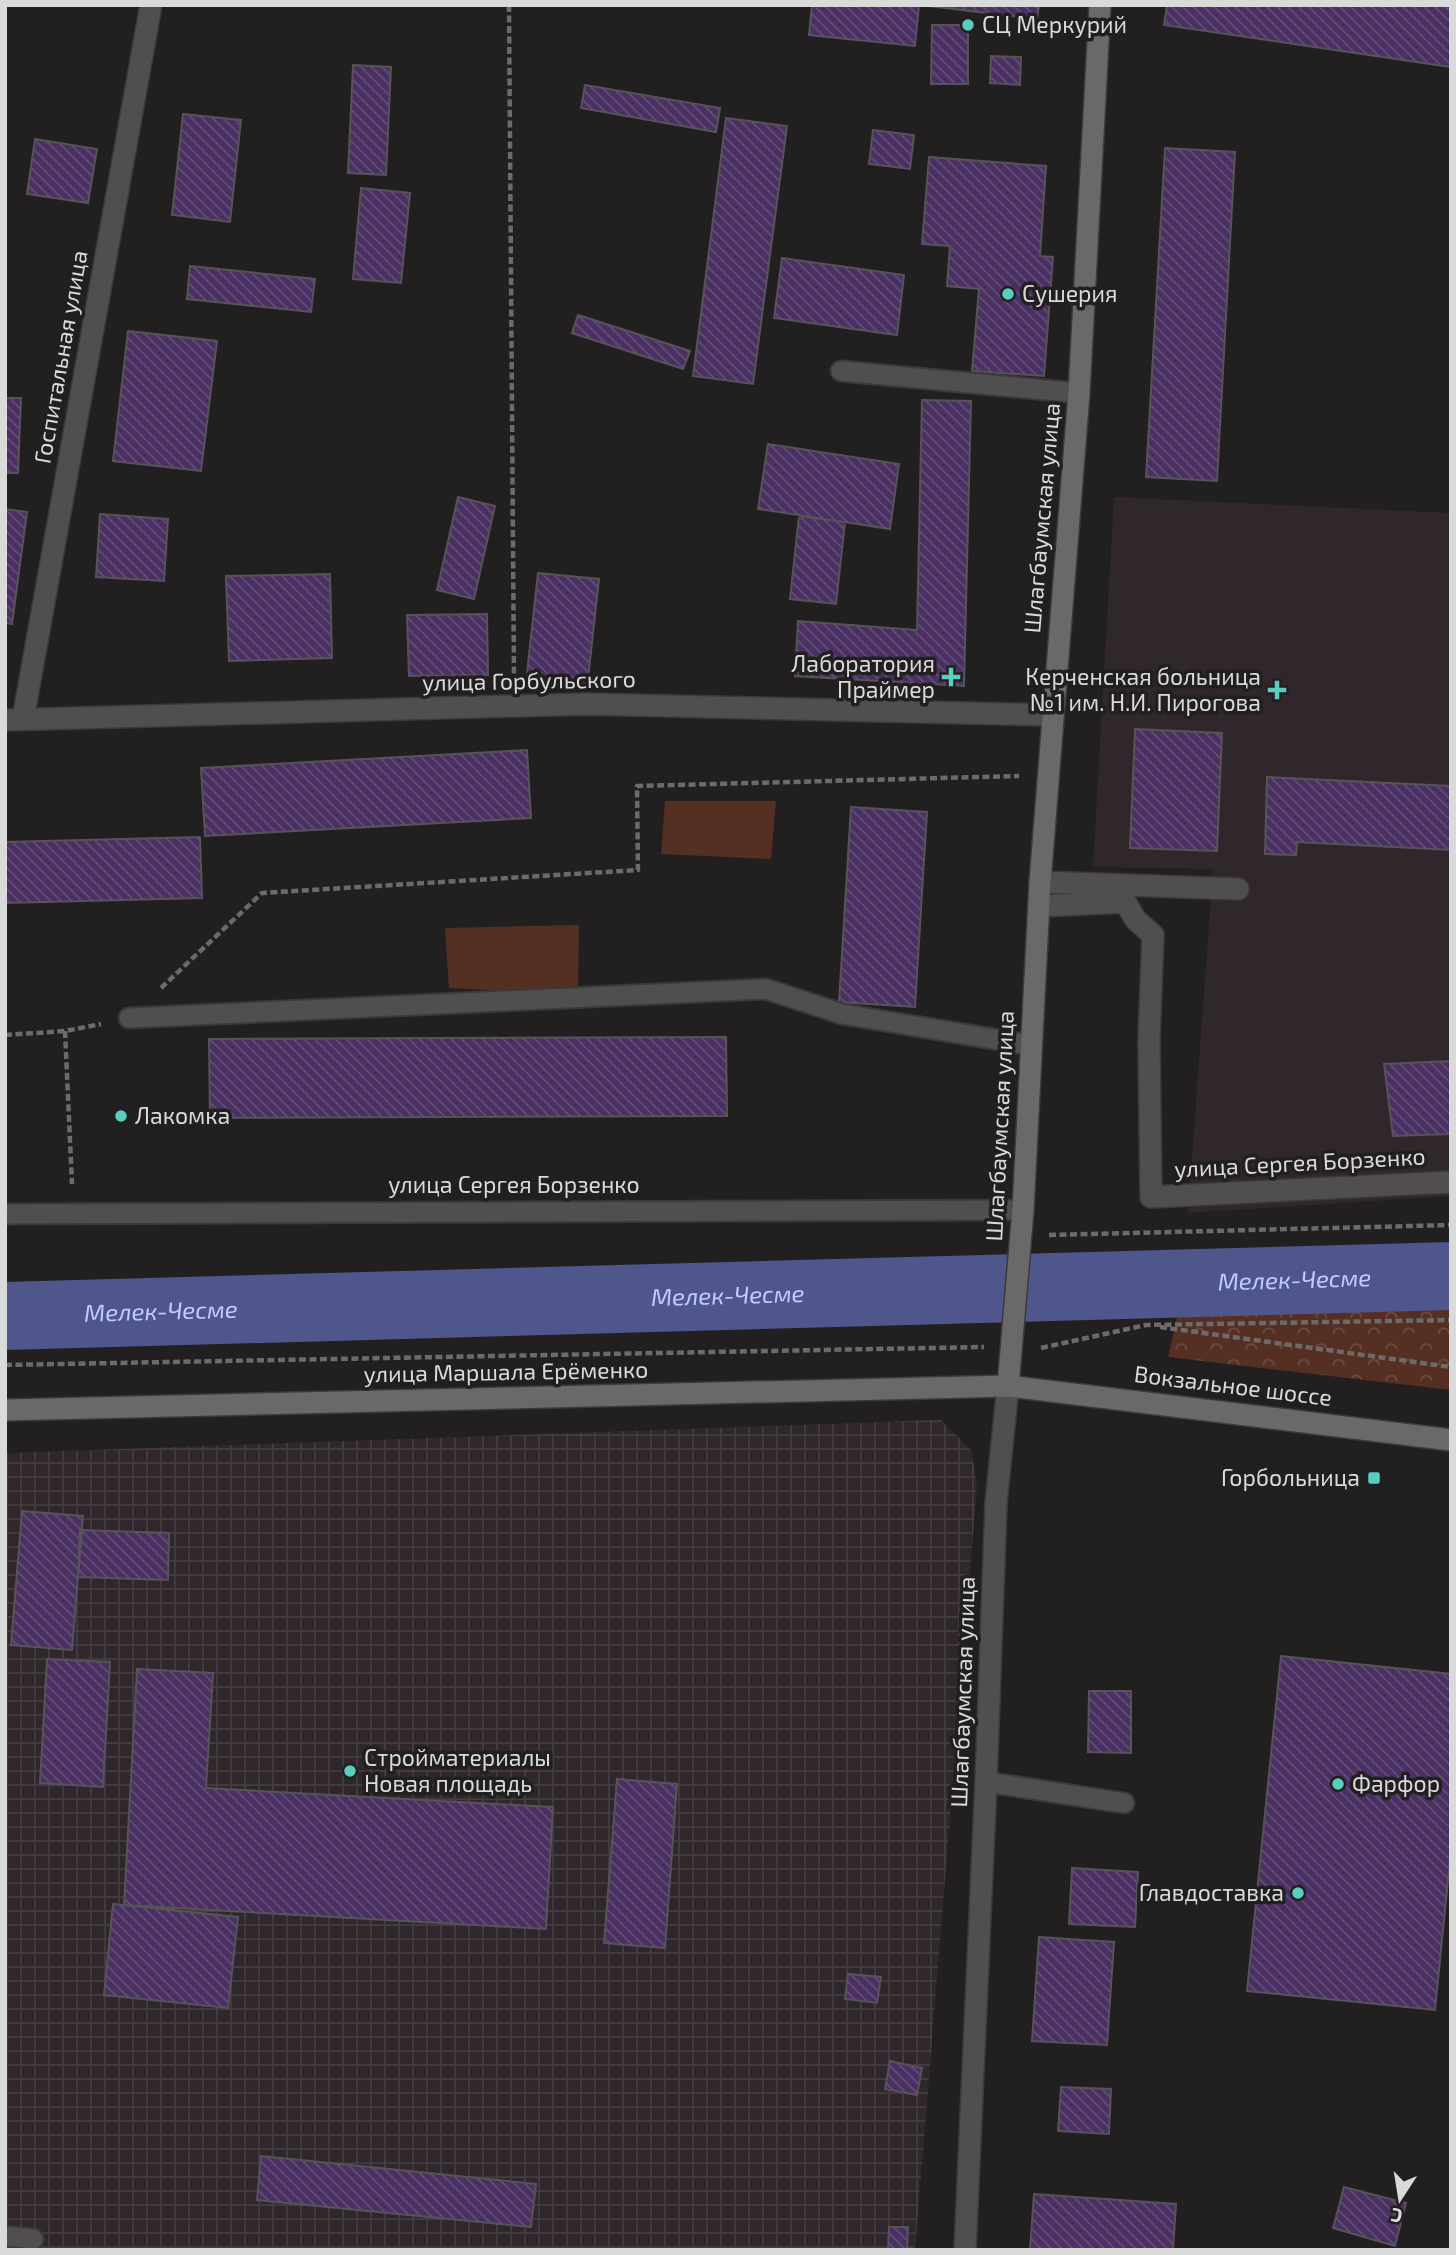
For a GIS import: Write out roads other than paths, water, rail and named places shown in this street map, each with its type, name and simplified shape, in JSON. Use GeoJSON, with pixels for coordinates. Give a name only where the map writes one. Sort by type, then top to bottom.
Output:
{"type":"FeatureCollection","features":[{"type":"Feature","properties":{"kind":"main road","name":"Шлагбаумская улица"},"geometry":{"type":"LineString","coordinates":[[1008,1386],[1023,1210],[1040,882],[1079,393],[1100,5]]}},
{"type":"Feature","properties":{"kind":"main road","name":"улица Маршала Ерёменко"},"geometry":{"type":"LineString","coordinates":[[5,1410],[1008,1386]]}},
{"type":"Feature","properties":{"kind":"main road","name":"Вокзальное шоссе"},"geometry":{"type":"LineString","coordinates":[[1008,1386],[1451,1440]]}},
{"type":"Feature","properties":{"kind":"street","name":"Госпитальная улица"},"geometry":{"type":"LineString","coordinates":[[14,720],[151,5]]}},
{"type":"Feature","properties":{"kind":"street","name":"улица Горбульского"},"geometry":{"type":"LineString","coordinates":[[14,720],[587,704],[1053,715]]}},
{"type":"Feature","properties":{"kind":"street"},"geometry":{"type":"LineString","coordinates":[[1040,882],[1125,893]]}},
{"type":"Feature","properties":{"kind":"street"},"geometry":{"type":"LineString","coordinates":[[1039,906],[1125,893],[1238,888]]}},
{"type":"Feature","properties":{"kind":"street","name":"улица Сергея Борзенко"},"geometry":{"type":"LineString","coordinates":[[1125,893],[1136,920],[1153,935],[1149,1040],[1152,1196],[1451,1182]]}},
{"type":"Feature","properties":{"kind":"street","name":"Шлагбаумская улица"},"geometry":{"type":"LineString","coordinates":[[965,2250],[996,1503],[1008,1386]]}},
{"type":"Feature","properties":{"kind":"lane"},"geometry":{"type":"LineString","coordinates":[[841,371],[1079,393]]}},
{"type":"Feature","properties":{"kind":"lane"},"geometry":{"type":"LineString","coordinates":[[129,1018],[766,989],[842,1014],[1030,1045]]}},
{"type":"Feature","properties":{"kind":"lane","name":"улица Сергея Борзенко"},"geometry":{"type":"LineString","coordinates":[[5,1214],[1023,1210]]}},
{"type":"Feature","properties":{"kind":"lane"},"geometry":{"type":"LineString","coordinates":[[986,1782],[1124,1803]]}},
{"type":"Feature","properties":{"kind":"lane"},"geometry":{"type":"LineString","coordinates":[[5,2236],[33,2239]]}},
{"type":"Feature","properties":{"kind":"waterway","name":"Мелек-Чесме"},"geometry":{"type":"LineString","coordinates":[[5,1316],[1451,1276]]}},
{"type":"Feature","properties":{"kind":"place","name":"СЦ Меркурий"},"geometry":{"type":"Point","coordinates":[968,25]}},
{"type":"Feature","properties":{"kind":"place","name":"Сушерия"},"geometry":{"type":"Point","coordinates":[1008,294]}},
{"type":"Feature","properties":{"kind":"place","name":"Лаборатория Праймер"},"geometry":{"type":"Point","coordinates":[951,677]}},
{"type":"Feature","properties":{"kind":"place","name":"Керченская больница №1 им. Н.И. Пирогова"},"geometry":{"type":"Point","coordinates":[1277,690]}},
{"type":"Feature","properties":{"kind":"place","name":"Лакомка"},"geometry":{"type":"Point","coordinates":[121,1116]}},
{"type":"Feature","properties":{"kind":"place","name":"Горбольница"},"geometry":{"type":"Point","coordinates":[1374,1478]}},
{"type":"Feature","properties":{"kind":"place","name":"Стройматериалы Новая площадь"},"geometry":{"type":"Point","coordinates":[350,1771]}},
{"type":"Feature","properties":{"kind":"place","name":"Фарфор"},"geometry":{"type":"Point","coordinates":[1338,1784]}},
{"type":"Feature","properties":{"kind":"place","name":"Главдоставка"},"geometry":{"type":"Point","coordinates":[1298,1893]}}]}
